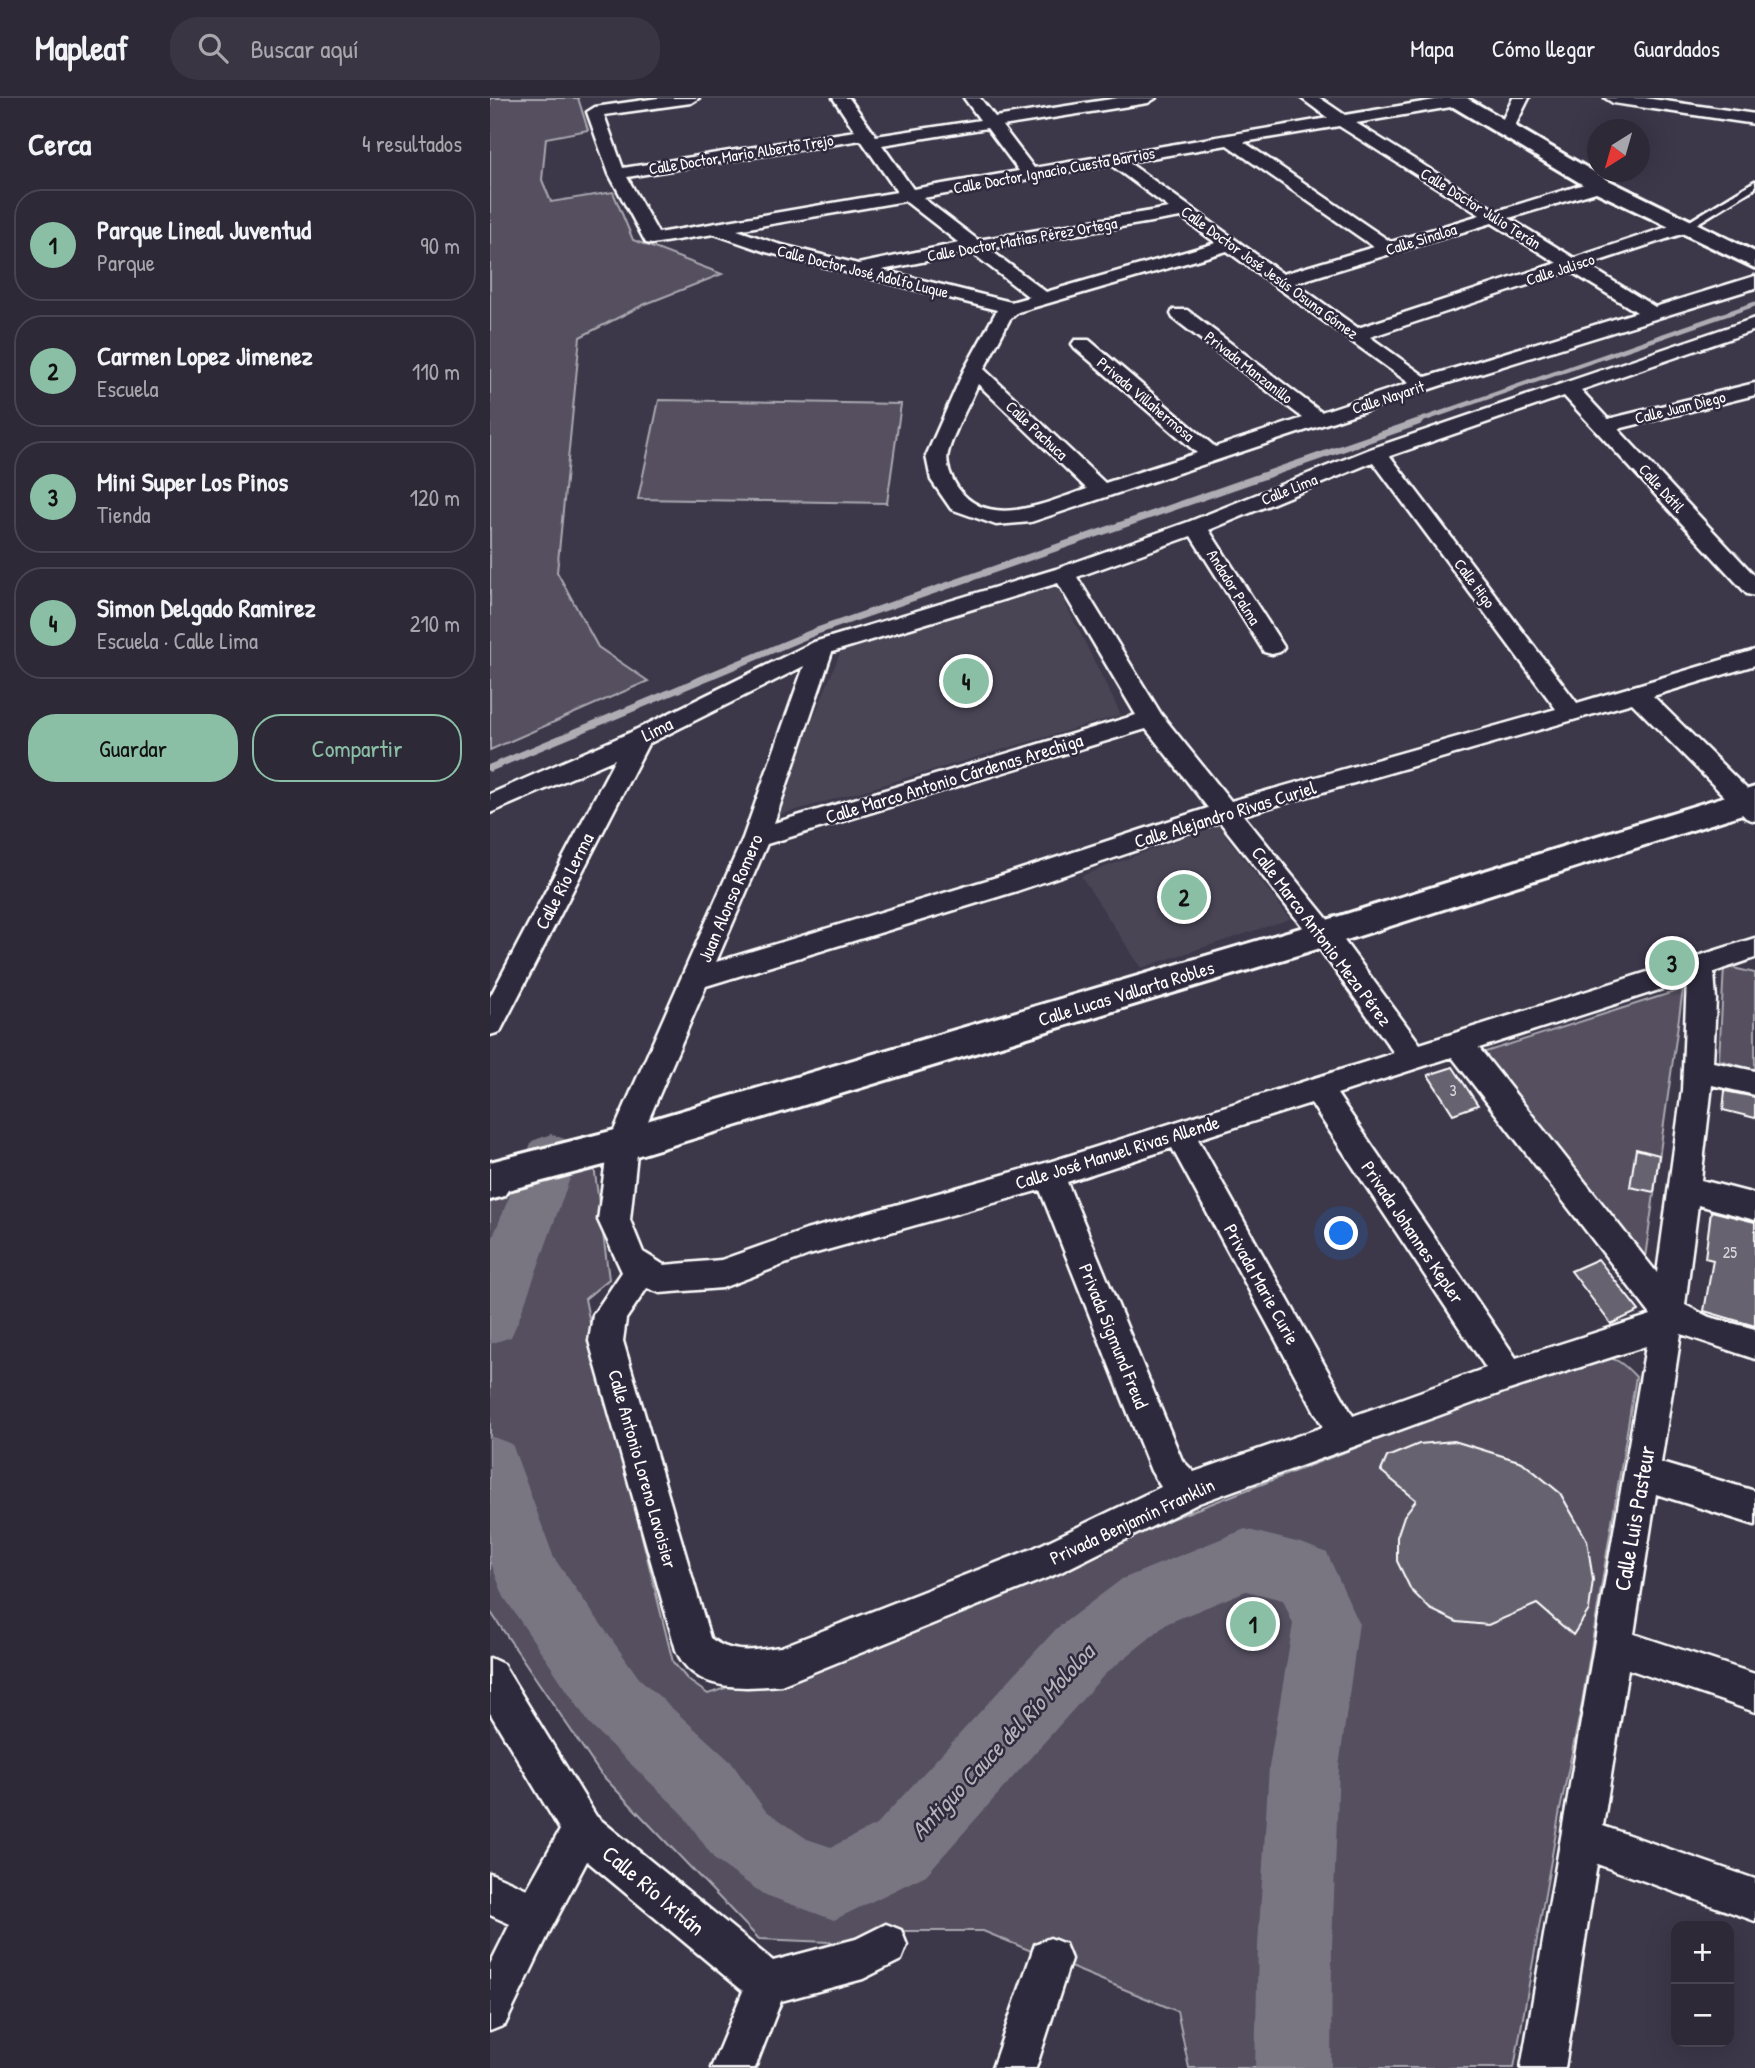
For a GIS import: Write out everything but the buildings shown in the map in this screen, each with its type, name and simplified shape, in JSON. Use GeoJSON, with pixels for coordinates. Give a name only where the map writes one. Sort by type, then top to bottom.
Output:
{"type":"FeatureCollection","features":[{"type":"Feature","properties":{"kind":"street"},"geometry":{"type":"LineString","coordinates":[[617,174],[595,112],[691,98]]}},
{"type":"Feature","properties":{"kind":"street"},"geometry":{"type":"LineString","coordinates":[[841,98],[908,195],[1043,299]]}},
{"type":"Feature","properties":{"kind":"street"},"geometry":{"type":"LineString","coordinates":[[972,98],[1030,174]]}},
{"type":"Feature","properties":{"kind":"street","name":"Calle Doctor Mario Alberto Trejo"},"geometry":{"type":"LineString","coordinates":[[617,174],[991,123],[1147,98]]}},
{"type":"Feature","properties":{"kind":"street","name":"Calle Doctor Julio Terán"},"geometry":{"type":"LineString","coordinates":[[1309,98],[1494,217],[1655,315]]}},
{"type":"Feature","properties":{"kind":"street"},"geometry":{"type":"LineString","coordinates":[[1505,131],[1521,98]]}},
{"type":"Feature","properties":{"kind":"street"},"geometry":{"type":"LineString","coordinates":[[1613,98],[1675,103],[1755,119]]}},
{"type":"Feature","properties":{"kind":"street"},"geometry":{"type":"LineString","coordinates":[[1455,99],[1600,185],[1755,261]]}},
{"type":"Feature","properties":{"kind":"street","name":"Calle Doctor Ignacio Cuesta Barrios"},"geometry":{"type":"LineString","coordinates":[[617,174],[652,239],[1231,141],[1455,99]]}},
{"type":"Feature","properties":{"kind":"street"},"geometry":{"type":"LineString","coordinates":[[1231,141],[1389,249]]}},
{"type":"Feature","properties":{"kind":"street","name":"Calle Doctor José Jesús Osuna Gómez"},"geometry":{"type":"LineString","coordinates":[[1114,160],[1424,385]]}},
{"type":"Feature","properties":{"kind":"street","name":"Calle Sinaloa"},"geometry":{"type":"LineString","coordinates":[[1281,281],[1600,185]]}},
{"type":"Feature","properties":{"kind":"street","name":"Calle Doctor Matías Pérez Ortega"},"geometry":{"type":"LineString","coordinates":[[860,270],[973,246],[1184,211]]}},
{"type":"Feature","properties":{"kind":"street","name":"Calle Jalisco"},"geometry":{"type":"LineString","coordinates":[[1357,335],[1685,228]]}},
{"type":"Feature","properties":{"kind":"street","name":"Calle Doctor José Adolfo Luque"},"geometry":{"type":"LineString","coordinates":[[716,229],[772,248],[1011,308],[1231,244]]}},
{"type":"Feature","properties":{"kind":"street","name":"Calle Nayarit"},"geometry":{"type":"LineString","coordinates":[[974,370],[936,456],[942,480],[959,504],[996,518],[1023,517],[1424,385],[1755,282]]}},
{"type":"Feature","properties":{"kind":"street"},"geometry":{"type":"LineString","coordinates":[[974,370],[1002,316],[1011,308]]}},
{"type":"Feature","properties":{"kind":"street","name":"Privada Manzanillo"},"geometry":{"type":"LineString","coordinates":[[1181,314],[1318,420]]}},
{"type":"Feature","properties":{"kind":"street","name":"Calle Lima"},"geometry":{"type":"LineString","coordinates":[[822,647],[1064,574],[1196,527],[1377,453],[1755,324]]}},
{"type":"Feature","properties":{"kind":"street","name":"Privada Villahermosa"},"geometry":{"type":"LineString","coordinates":[[1082,344],[1211,454]]}},
{"type":"Feature","properties":{"kind":"street","name":"Calle Pachuca"},"geometry":{"type":"LineString","coordinates":[[974,370],[1101,491]]}},
{"type":"Feature","properties":{"kind":"street","name":"Calle Dátil"},"geometry":{"type":"LineString","coordinates":[[1567,387],[1755,589]]}},
{"type":"Feature","properties":{"kind":"street","name":"Calle Juan Diego"},"geometry":{"type":"LineString","coordinates":[[1605,426],[1755,389]]}},
{"type":"Feature","properties":{"kind":"street","name":"Calle Higo"},"geometry":{"type":"LineString","coordinates":[[1377,453],[1572,713]]}},
{"type":"Feature","properties":{"kind":"street","name":"Andador Palma"},"geometry":{"type":"LineString","coordinates":[[1196,527],[1272,647]]}},
{"type":"Feature","properties":{"kind":"street","name":"Calle Marco Antonio Meza Pérez"},"geometry":{"type":"LineString","coordinates":[[1064,574],[1151,719],[1324,934],[1414,1058]]}},
{"type":"Feature","properties":{"kind":"street","name":"Lima"},"geometry":{"type":"LineString","coordinates":[[490,804],[638,738],[822,647]]}},
{"type":"Feature","properties":{"kind":"street","name":"Juan Alonso Romero"},"geometry":{"type":"LineString","coordinates":[[623,1144],[757,838],[822,647]]}},
{"type":"Feature","properties":{"kind":"street","name":"Calle Alejandro Rivas Curiel"},"geometry":{"type":"LineString","coordinates":[[697,978],[1007,884],[1226,811],[1572,713],[1755,657]]}},
{"type":"Feature","properties":{"kind":"street"},"geometry":{"type":"LineString","coordinates":[[1636,693],[1752,804]]}},
{"type":"Feature","properties":{"kind":"street","name":"Calle Marco Antonio Cárdenas Arechiga"},"geometry":{"type":"LineString","coordinates":[[757,838],[1151,719]]}},
{"type":"Feature","properties":{"kind":"street","name":"Calle Río Lerma"},"geometry":{"type":"LineString","coordinates":[[490,1024],[638,738]]}},
{"type":"Feature","properties":{"kind":"street","name":"Calle Lucas Vallarta Robles"},"geometry":{"type":"LineString","coordinates":[[491,1178],[623,1144],[1752,804]]}},
{"type":"Feature","properties":{"kind":"street","name":"Calle José Manuel Rivas Allende"},"geometry":{"type":"LineString","coordinates":[[643,1268],[660,1279],[722,1274],[806,1243],[1049,1175],[1755,948]]}},
{"type":"Feature","properties":{"kind":"street"},"geometry":{"type":"LineString","coordinates":[[1709,962],[1755,967]]}},
{"type":"Feature","properties":{"kind":"street","name":"Calle Luis Pasteur"},"geometry":{"type":"LineString","coordinates":[[1543,2068],[1667,1319],[1699,1070],[1709,962]]}},
{"type":"Feature","properties":{"kind":"street"},"geometry":{"type":"LineString","coordinates":[[1459,1044],[1667,1319],[1755,1344]]}},
{"type":"Feature","properties":{"kind":"street"},"geometry":{"type":"LineString","coordinates":[[1699,1070],[1755,1083]]}},
{"type":"Feature","properties":{"kind":"street","name":"Privada Johannes Kepler"},"geometry":{"type":"LineString","coordinates":[[1318,1089],[1509,1375]]}},
{"type":"Feature","properties":{"kind":"street","name":"Privada Marie Curie"},"geometry":{"type":"LineString","coordinates":[[1180,1133],[1345,1434]]}},
{"type":"Feature","properties":{"kind":"street"},"geometry":{"type":"LineString","coordinates":[[623,1144],[614,1220],[631,1261],[643,1268]]}},
{"type":"Feature","properties":{"kind":"street","name":"Privada Sigmund Freud"},"geometry":{"type":"LineString","coordinates":[[1049,1175],[1169,1471],[1188,1491]]}},
{"type":"Feature","properties":{"kind":"street"},"geometry":{"type":"LineString","coordinates":[[1684,1189],[1755,1207]]}},
{"type":"Feature","properties":{"kind":"street","name":"Calle Antonio Loreno Lavoisier"},"geometry":{"type":"LineString","coordinates":[[643,1268],[610,1315],[606,1341],[695,1650],[718,1667]]}},
{"type":"Feature","properties":{"kind":"street","name":"Privada Benjamín Franklin"},"geometry":{"type":"LineString","coordinates":[[718,1667],[748,1669],[781,1666],[1046,1562],[1188,1491],[1667,1319]]}},
{"type":"Feature","properties":{"kind":"street"},"geometry":{"type":"LineString","coordinates":[[1642,1474],[1755,1508]]}},
{"type":"Feature","properties":{"kind":"street"},"geometry":{"type":"LineString","coordinates":[[1612,1646],[1686,1668],[1755,1693]]}},
{"type":"Feature","properties":{"kind":"street","name":"Calle Río Ixtlán"},"geometry":{"type":"LineString","coordinates":[[490,1677],[582,1830],[767,1984]]}},
{"type":"Feature","properties":{"kind":"street"},"geometry":{"type":"LineString","coordinates":[[490,2010],[536,1914],[582,1830]]}},
{"type":"Feature","properties":{"kind":"street"},"geometry":{"type":"LineString","coordinates":[[1583,1839],[1755,1900]]}},
{"type":"Feature","properties":{"kind":"street"},"geometry":{"type":"LineString","coordinates":[[490,1894],[536,1914]]}},
{"type":"Feature","properties":{"kind":"street"},"geometry":{"type":"LineString","coordinates":[[733,2068],[767,1984],[863,1958],[886,1945]]}},
{"type":"Feature","properties":{"kind":"street"},"geometry":{"type":"LineString","coordinates":[[1014,2068],[1050,1959]]}},
{"type":"Feature","properties":{"kind":"lane","name":"Calle Jalisco"},"geometry":{"type":"LineString","coordinates":[[1685,228],[1755,184]]}},
{"type":"Feature","properties":{"kind":"shaded area"},"geometry":{"type":"Polygon","coordinates":[[[490,98],[578,98],[588,130],[546,138],[542,180],[551,202],[613,192],[633,240],[722,274],[643,305],[580,337],[557,572],[598,647],[648,681],[490,750],[490,98]]]}},
{"type":"Feature","properties":{"kind":"shaded area"},"geometry":{"type":"Polygon","coordinates":[[[659,400],[901,404],[887,503],[638,499],[659,400]]]}},
{"type":"Feature","properties":{"kind":"shaded area"},"geometry":{"type":"Polygon","coordinates":[[[1056,584],[1121,715],[773,817],[842,648],[1056,584]]]}},
{"type":"Feature","properties":{"kind":"shaded area"},"geometry":{"type":"Polygon","coordinates":[[[1218,825],[1290,919],[1141,968],[1081,876],[1218,825]]]}},
{"type":"Feature","properties":{"kind":"shaded area"},"geometry":{"type":"Polygon","coordinates":[[[1724,966],[1755,973],[1755,1070],[1719,1060],[1724,966]]]}},
{"type":"Feature","properties":{"kind":"shaded area"},"geometry":{"type":"Polygon","coordinates":[[[1683,989],[1643,1272],[1479,1054],[1683,989]]]}},
{"type":"Feature","properties":{"kind":"shaded area"},"geometry":{"type":"Polygon","coordinates":[[[593,1158],[609,1279],[585,1299],[595,1347],[673,1662],[688,1680],[708,1694],[875,1637],[1171,1519],[1595,1356],[1623,1364],[1636,1377],[1581,1709],[1560,1810],[1514,2068],[1189,2068],[1177,2011],[983,1931],[880,1931],[852,1943],[759,1939],[600,1773],[490,1611],[490,1192],[593,1158]]]}},
{"type":"Feature","properties":{"kind":"waterway"},"geometry":{"type":"LineString","coordinates":[[1413,423],[1755,304]]}},
{"type":"Feature","properties":{"kind":"waterway"},"geometry":{"type":"LineString","coordinates":[[490,768],[817,631],[1418,422]]}},
{"type":"Feature","properties":{"kind":"waterway","name":"Antiguo Cauce del Río Mololoa"},"geometry":{"type":"LineString","coordinates":[[490,1319],[551,1156]]}},
{"type":"Feature","properties":{"kind":"waterway","name":"Antiguo Cauce del Río Mololoa"},"geometry":{"type":"LineString","coordinates":[[490,1464],[527,1575],[615,1702],[706,1787],[740,1835],[788,1869],[834,1884],[901,1850],[1081,1651],[1145,1601],[1245,1560],[1304,1575],[1326,1623],[1304,1767],[1295,1946],[1293,2068]]}},
{"type":"Feature","properties":{"kind":"place","name":"Simon Delgado Ramirez"},"geometry":{"type":"Point","coordinates":[966,681]}},
{"type":"Feature","properties":{"kind":"place","name":"Carmen Lopez Jimenez"},"geometry":{"type":"Point","coordinates":[1184,897]}},
{"type":"Feature","properties":{"kind":"place","name":"Mini Super Los Pinos"},"geometry":{"type":"Point","coordinates":[1672,963]}},
{"type":"Feature","properties":{"kind":"place","name":"Parque Lineal Juventud"},"geometry":{"type":"Point","coordinates":[1253,1624]}}]}
